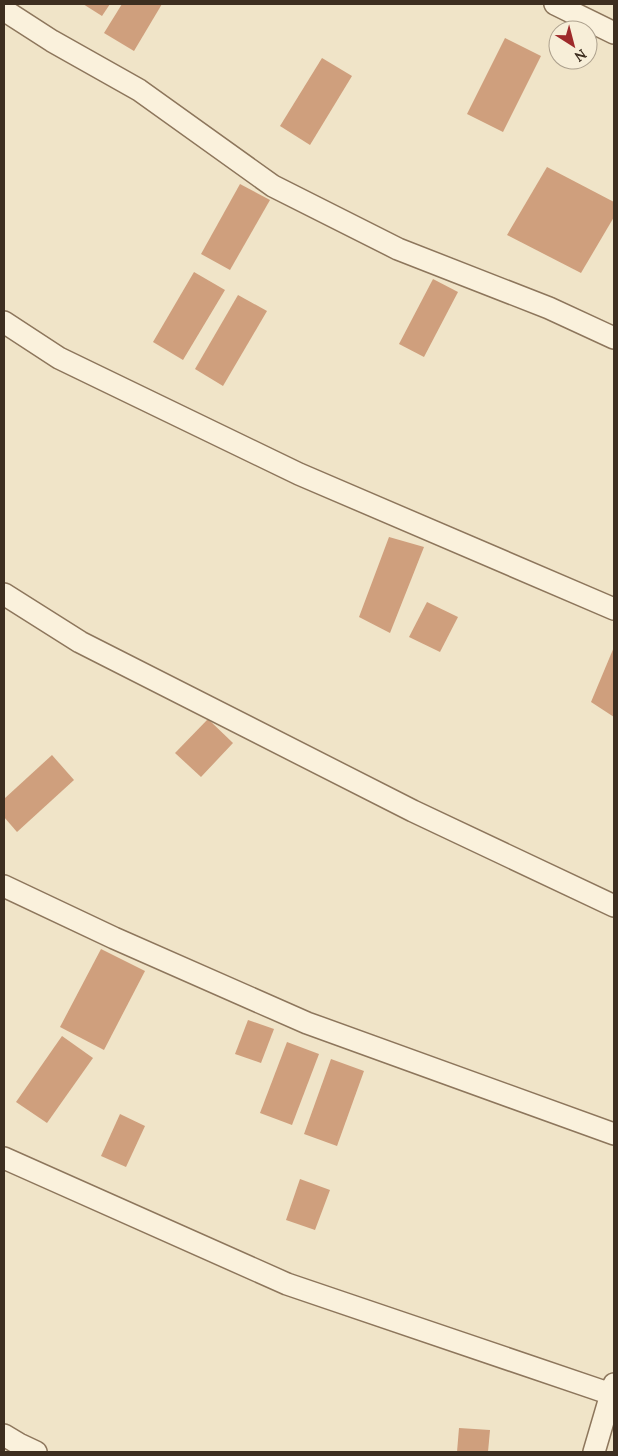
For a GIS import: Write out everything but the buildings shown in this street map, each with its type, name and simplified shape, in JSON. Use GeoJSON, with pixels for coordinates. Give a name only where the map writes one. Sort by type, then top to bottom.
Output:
{"type":"FeatureCollection","features":[{"type":"Feature","properties":{"kind":"street"},"geometry":{"type":"LineString","coordinates":[[555,4],[614,33]]}},
{"type":"Feature","properties":{"kind":"street"},"geometry":{"type":"LineString","coordinates":[[4,10],[52,41],[139,90],[273,186],[398,249],[549,308],[614,338]]}},
{"type":"Feature","properties":{"kind":"street"},"geometry":{"type":"LineString","coordinates":[[4,322],[59,358],[299,474],[614,609]]}},
{"type":"Feature","properties":{"kind":"street"},"geometry":{"type":"LineString","coordinates":[[4,594],[97,651],[414,811],[614,906]]}},
{"type":"Feature","properties":{"kind":"street"},"geometry":{"type":"LineString","coordinates":[[4,886],[114,938],[307,1023],[614,1134]]}},
{"type":"Feature","properties":{"kind":"street"},"geometry":{"type":"LineString","coordinates":[[4,1158],[287,1284],[612,1389],[594,1452]]}},
{"type":"Feature","properties":{"kind":"street"},"geometry":{"type":"LineString","coordinates":[[4,1435],[36,1452]]}}]}
